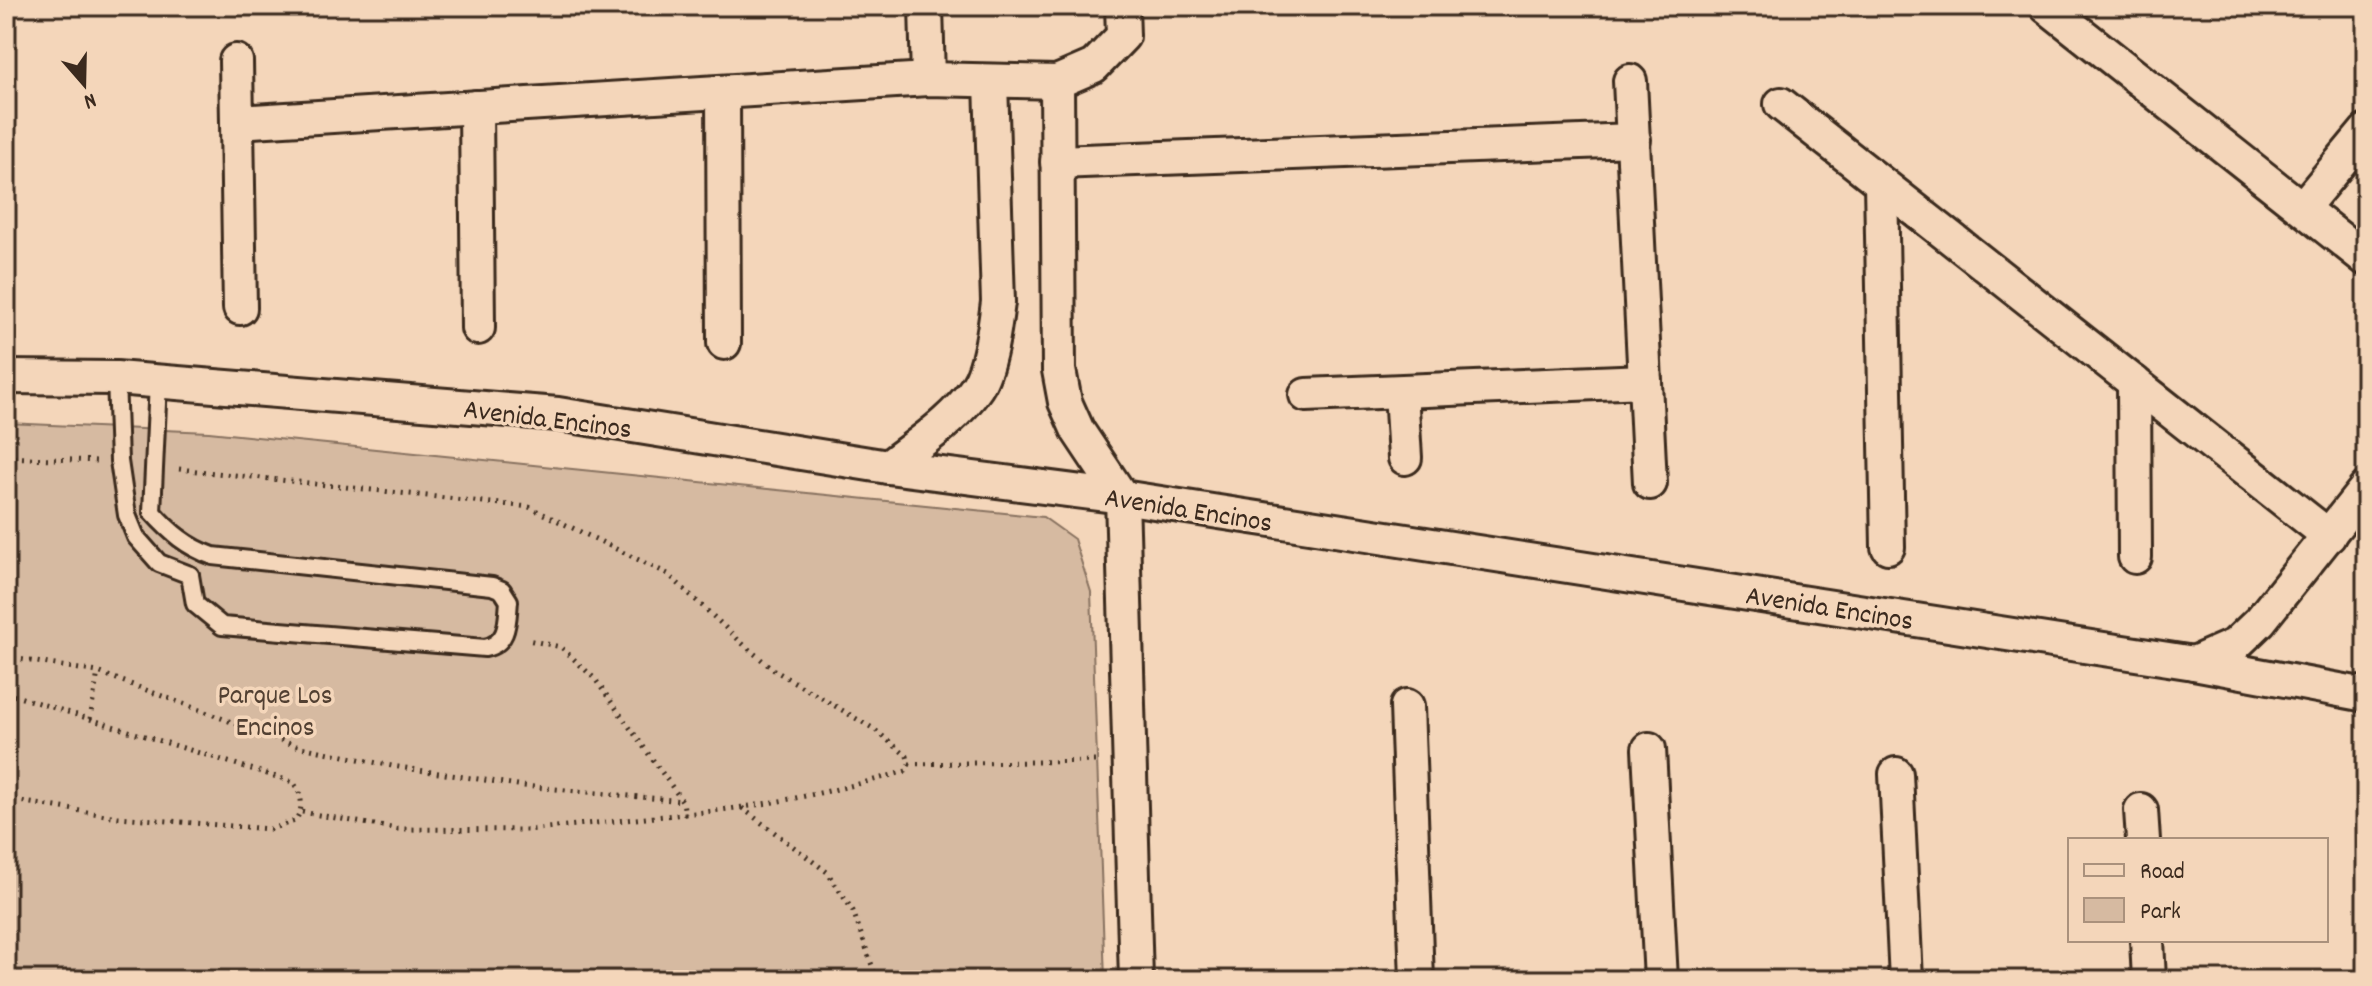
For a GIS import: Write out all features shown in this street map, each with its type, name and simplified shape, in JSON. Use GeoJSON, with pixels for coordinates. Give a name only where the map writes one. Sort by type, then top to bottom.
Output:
{"type":"FeatureCollection","features":[{"type":"Feature","properties":{"kind":"street"},"geometry":{"type":"LineString","coordinates":[[926,6],[928,79]]}},
{"type":"Feature","properties":{"kind":"street"},"geometry":{"type":"LineString","coordinates":[[237,122],[928,79],[1057,82],[1094,66],[1123,36],[1122,6]]}},
{"type":"Feature","properties":{"kind":"street"},"geometry":{"type":"LineString","coordinates":[[2046,6],[2366,259]]}},
{"type":"Feature","properties":{"kind":"street"},"geometry":{"type":"LineString","coordinates":[[236,61],[240,308]]}},
{"type":"Feature","properties":{"kind":"street"},"geometry":{"type":"LineString","coordinates":[[1630,81],[1650,483]]}},
{"type":"Feature","properties":{"kind":"street"},"geometry":{"type":"LineString","coordinates":[[888,467],[958,411],[979,385],[994,335],[998,302],[991,82]]}},
{"type":"Feature","properties":{"kind":"street"},"geometry":{"type":"LineString","coordinates":[[1057,82],[1059,370],[1065,402],[1078,431],[1122,497],[1136,980]]}},
{"type":"Feature","properties":{"kind":"street"},"geometry":{"type":"LineString","coordinates":[[723,92],[724,343]]}},
{"type":"Feature","properties":{"kind":"street"},"geometry":{"type":"LineString","coordinates":[[1781,104],[2329,536]]}},
{"type":"Feature","properties":{"kind":"street"},"geometry":{"type":"LineString","coordinates":[[476,107],[478,328]]}},
{"type":"Feature","properties":{"kind":"street"},"geometry":{"type":"LineString","coordinates":[[2303,207],[2366,131]]}},
{"type":"Feature","properties":{"kind":"street"},"geometry":{"type":"LineString","coordinates":[[1057,162],[1634,140]]}},
{"type":"Feature","properties":{"kind":"street"},"geometry":{"type":"LineString","coordinates":[[1881,183],[1888,547]]}},
{"type":"Feature","properties":{"kind":"street","name":"Avenida Encinos"},"geometry":{"type":"LineString","coordinates":[[6,377],[116,378],[558,414],[888,467],[1122,497],[2194,663],[2366,695]]}},
{"type":"Feature","properties":{"kind":"street"},"geometry":{"type":"LineString","coordinates":[[1306,395],[1645,381]]}},
{"type":"Feature","properties":{"kind":"street"},"geometry":{"type":"LineString","coordinates":[[2134,382],[2135,557]]}},
{"type":"Feature","properties":{"kind":"street"},"geometry":{"type":"LineString","coordinates":[[1401,392],[1405,458]]}},
{"type":"Feature","properties":{"kind":"street"},"geometry":{"type":"LineString","coordinates":[[2194,663],[2235,645],[2260,621],[2366,488]]}},
{"type":"Feature","properties":{"kind":"street"},"geometry":{"type":"LineString","coordinates":[[1407,706],[1417,980]]}},
{"type":"Feature","properties":{"kind":"street"},"geometry":{"type":"LineString","coordinates":[[1649,749],[1661,980]]}},
{"type":"Feature","properties":{"kind":"street"},"geometry":{"type":"LineString","coordinates":[[1896,774],[1906,980]]}},
{"type":"Feature","properties":{"kind":"street"},"geometry":{"type":"LineString","coordinates":[[2147,942],[2149,980]]}},
{"type":"Feature","properties":{"kind":"lane"},"geometry":{"type":"LineString","coordinates":[[116,378],[119,461],[127,515],[136,537],[159,563],[190,575]]}},
{"type":"Feature","properties":{"kind":"lane"},"geometry":{"type":"LineString","coordinates":[[158,382],[152,512],[172,534],[194,550],[213,556],[492,586],[502,590],[509,601],[505,636],[494,646],[485,648],[222,626],[195,604],[190,575]]}},
{"type":"Feature","properties":{"kind":"lane"},"geometry":{"type":"LineString","coordinates":[[190,575],[213,556]]}},
{"type":"Feature","properties":{"kind":"path"},"geometry":{"type":"LineString","coordinates":[[6,457],[119,461]]}},
{"type":"Feature","properties":{"kind":"path"},"geometry":{"type":"LineString","coordinates":[[154,466],[529,507],[668,574],[774,670],[874,729],[907,756],[909,764],[906,771],[873,781],[742,808],[527,830],[397,829],[302,812]]}},
{"type":"Feature","properties":{"kind":"path"},"geometry":{"type":"LineString","coordinates":[[505,636],[561,647],[595,679],[683,802],[685,814]]}},
{"type":"Feature","properties":{"kind":"path"},"geometry":{"type":"LineString","coordinates":[[6,657],[98,672],[296,746],[392,766],[524,786],[683,802]]}},
{"type":"Feature","properties":{"kind":"path"},"geometry":{"type":"LineString","coordinates":[[90,719],[98,672]]}},
{"type":"Feature","properties":{"kind":"path"},"geometry":{"type":"LineString","coordinates":[[6,693],[293,782],[301,792],[302,812],[295,821],[270,829],[118,817],[6,799]]}},
{"type":"Feature","properties":{"kind":"path"},"geometry":{"type":"LineString","coordinates":[[909,764],[1130,761]]}},
{"type":"Feature","properties":{"kind":"path"},"geometry":{"type":"LineString","coordinates":[[742,808],[827,872],[853,911],[877,980]]}},
{"type":"Feature","properties":{"kind":"green space","name":"Parque Los Encinos"},"geometry":{"type":"Polygon","coordinates":[[[6,423],[209,432],[1043,517],[1074,539],[1091,592],[1105,980],[6,980],[6,423]]]}}]}
